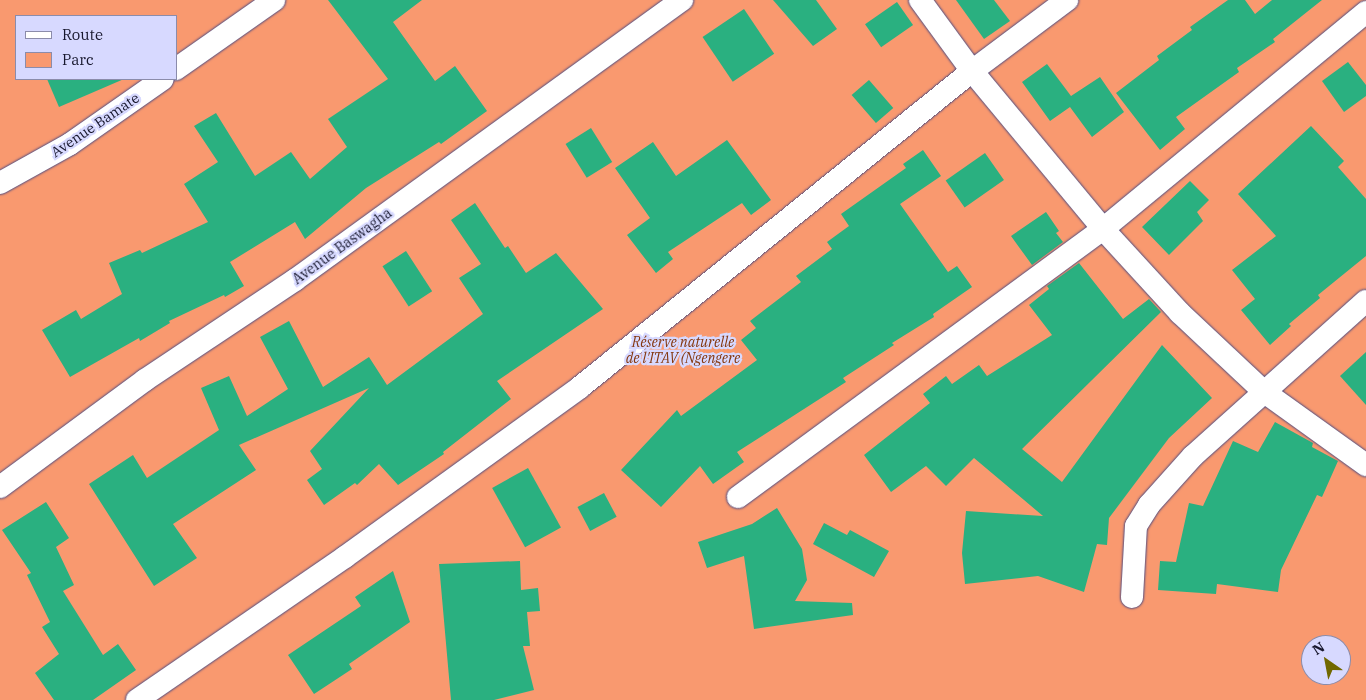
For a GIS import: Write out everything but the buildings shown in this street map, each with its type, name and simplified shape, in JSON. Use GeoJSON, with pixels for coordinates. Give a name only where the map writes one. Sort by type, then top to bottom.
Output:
{"type":"FeatureCollection","features":[{"type":"Feature","properties":{"kind":"street"},"geometry":{"type":"LineString","coordinates":[[178,68],[274,0]]}},
{"type":"Feature","properties":{"kind":"street","name":"Avenue Baswagha"},"geometry":{"type":"LineString","coordinates":[[0,487],[145,380],[295,280],[682,0]]}},
{"type":"Feature","properties":{"kind":"street"},"geometry":{"type":"LineString","coordinates":[[920,0],[972,71],[1103,229],[1180,313],[1263,390],[1366,465]]}},
{"type":"Feature","properties":{"kind":"street"},"geometry":{"type":"LineString","coordinates":[[137,700],[346,557],[580,388],[972,71],[1067,0]]}},
{"type":"Feature","properties":{"kind":"street"},"geometry":{"type":"LineString","coordinates":[[738,497],[1103,229],[1366,12]]}},
{"type":"Feature","properties":{"kind":"street","name":"Avenue Bamate"},"geometry":{"type":"LineString","coordinates":[[0,182],[70,144],[162,80]]}},
{"type":"Feature","properties":{"kind":"street"},"geometry":{"type":"LineString","coordinates":[[1132,598],[1136,526],[1149,505],[1192,456],[1263,390],[1366,301]]}},
{"type":"Feature","properties":{"kind":"green space","name":"Réserve naturelle de l'ITAV (Ngengere"},"geometry":{"type":"Polygon","coordinates":[[[0,0],[1366,0],[1366,700],[0,700],[0,0]]]}}]}
